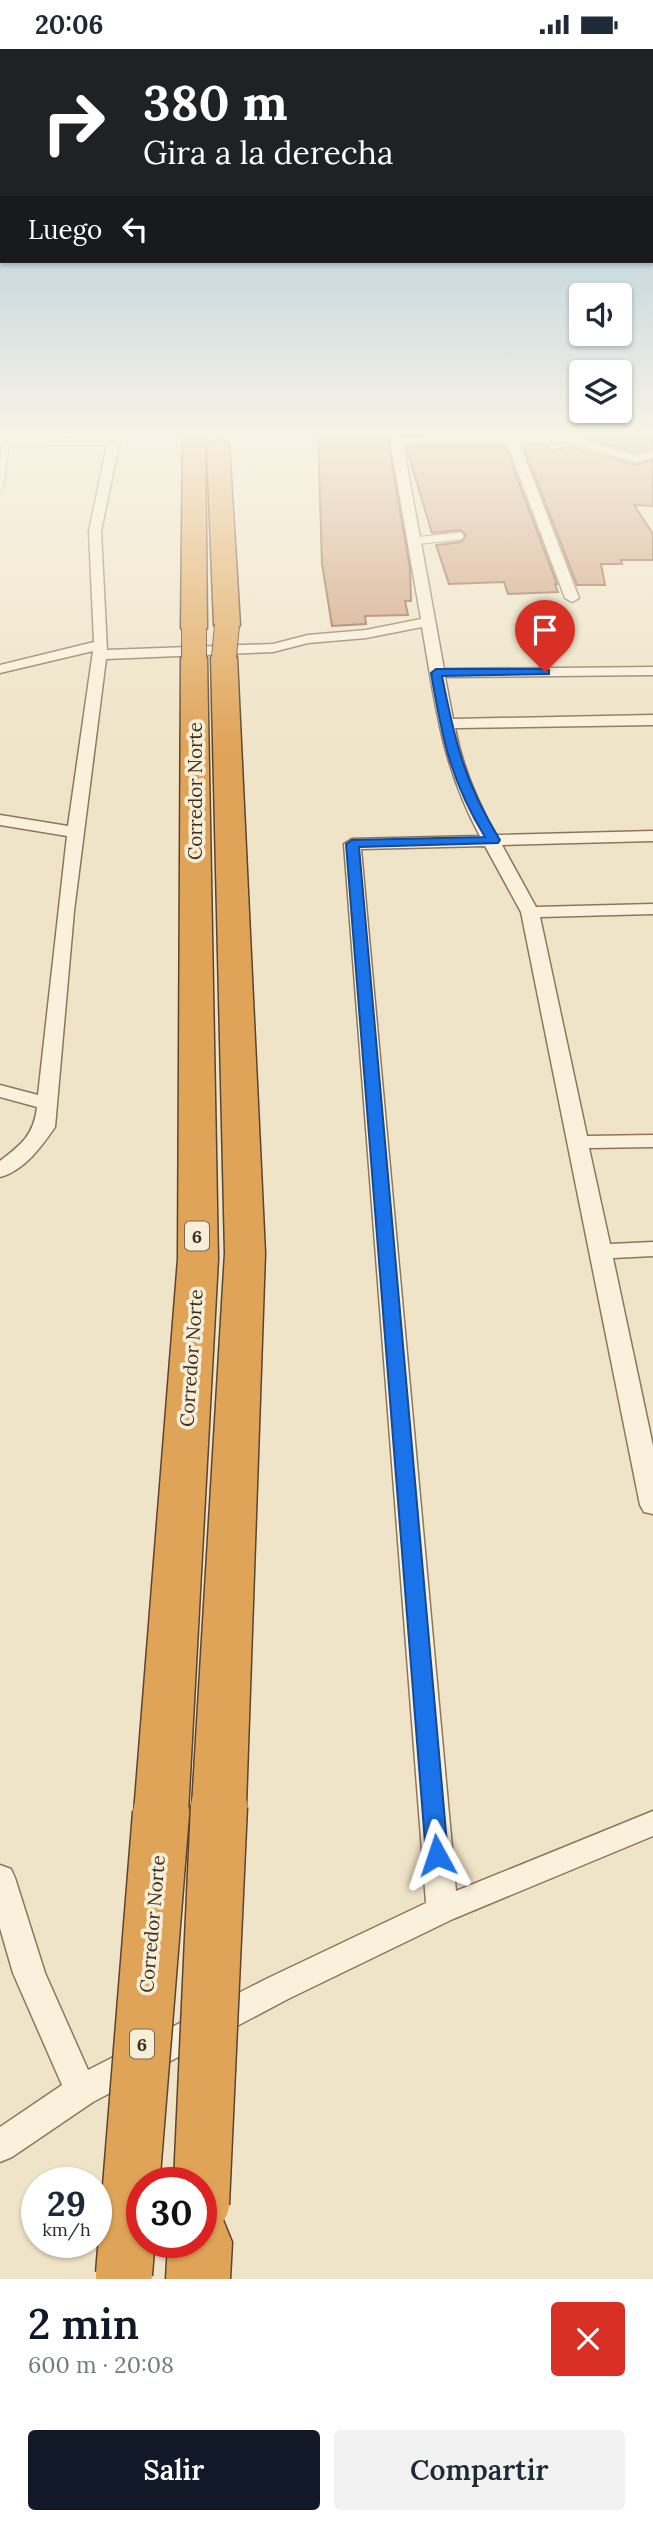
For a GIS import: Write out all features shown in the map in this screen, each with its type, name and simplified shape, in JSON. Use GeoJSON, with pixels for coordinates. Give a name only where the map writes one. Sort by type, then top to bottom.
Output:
{"type":"FeatureCollection","features":[{"type":"Feature","properties":{"kind":"highway","name":"Corredor Norte"},"geometry":{"type":"LineString","coordinates":[[202,539],[245,1253],[203,2167]]}},
{"type":"Feature","properties":{"kind":"highway","name":"Corredor Norte"},"geometry":{"type":"LineString","coordinates":[[123,2276],[161,1813],[198,1259],[214,539]]}},
{"type":"Feature","properties":{"kind":"street"},"geometry":{"type":"LineString","coordinates":[[0,1171],[31,1147],[45,1127],[76,832],[100,650],[95,539]]}},
{"type":"Feature","properties":{"kind":"street"},"geometry":{"type":"LineString","coordinates":[[550,539],[572,598]]}},
{"type":"Feature","properties":{"kind":"street"},"geometry":{"type":"LineString","coordinates":[[414,541],[450,750],[469,801],[493,840],[530,912],[653,1505]]}},
{"type":"Feature","properties":{"kind":"street"},"geometry":{"type":"LineString","coordinates":[[0,669],[100,650],[273,648],[308,639],[366,634],[427,622]]}},
{"type":"Feature","properties":{"kind":"street"},"geometry":{"type":"LineString","coordinates":[[436,673],[653,671]]}},
{"type":"Feature","properties":{"kind":"street"},"geometry":{"type":"LineString","coordinates":[[446,724],[653,720]]}},
{"type":"Feature","properties":{"kind":"street"},"geometry":{"type":"LineString","coordinates":[[0,820],[76,832]]}},
{"type":"Feature","properties":{"kind":"street"},"geometry":{"type":"LineString","coordinates":[[442,1910],[352,844],[653,836]]}},
{"type":"Feature","properties":{"kind":"street"},"geometry":{"type":"LineString","coordinates":[[530,912],[653,909]]}},
{"type":"Feature","properties":{"kind":"street"},"geometry":{"type":"LineString","coordinates":[[0,1091],[47,1104]]}},
{"type":"Feature","properties":{"kind":"street"},"geometry":{"type":"LineString","coordinates":[[578,1142],[653,1141]]}},
{"type":"Feature","properties":{"kind":"street"},"geometry":{"type":"LineString","coordinates":[[600,1251],[653,1249]]}},
{"type":"Feature","properties":{"kind":"street"},"geometry":{"type":"LineString","coordinates":[[0,2146],[81,2091],[277,1989],[442,1910],[653,1823]]}},
{"type":"Feature","properties":{"kind":"street"},"geometry":{"type":"LineString","coordinates":[[0,1878],[29,1973],[81,2091]]}},
{"type":"Feature","properties":{"kind":"lane"},"geometry":{"type":"LineString","coordinates":[[414,541],[432,539]]}},
{"type":"Feature","properties":{"kind":"building"},"geometry":{"type":"Polygon","coordinates":[[[321,539],[405,539],[410,568],[411,601],[405,601],[408,615],[365,616],[366,624],[332,626],[322,564],[321,539]]]}},
{"type":"Feature","properties":{"kind":"building"},"geometry":{"type":"Polygon","coordinates":[[[463,539],[540,539],[558,592],[508,594],[504,582],[449,584],[436,545],[461,542],[463,539]]]}},
{"type":"Feature","properties":{"kind":"building"},"geometry":{"type":"Polygon","coordinates":[[[559,539],[653,539],[653,560],[621,560],[622,564],[601,564],[605,585],[577,585],[559,539]]]}},
{"type":"Feature","properties":{"kind":"route"},"geometry":{"type":"LineString","coordinates":[[437,1855],[352,844],[493,840],[469,801],[450,750],[436,673],[545,672]]}}]}
